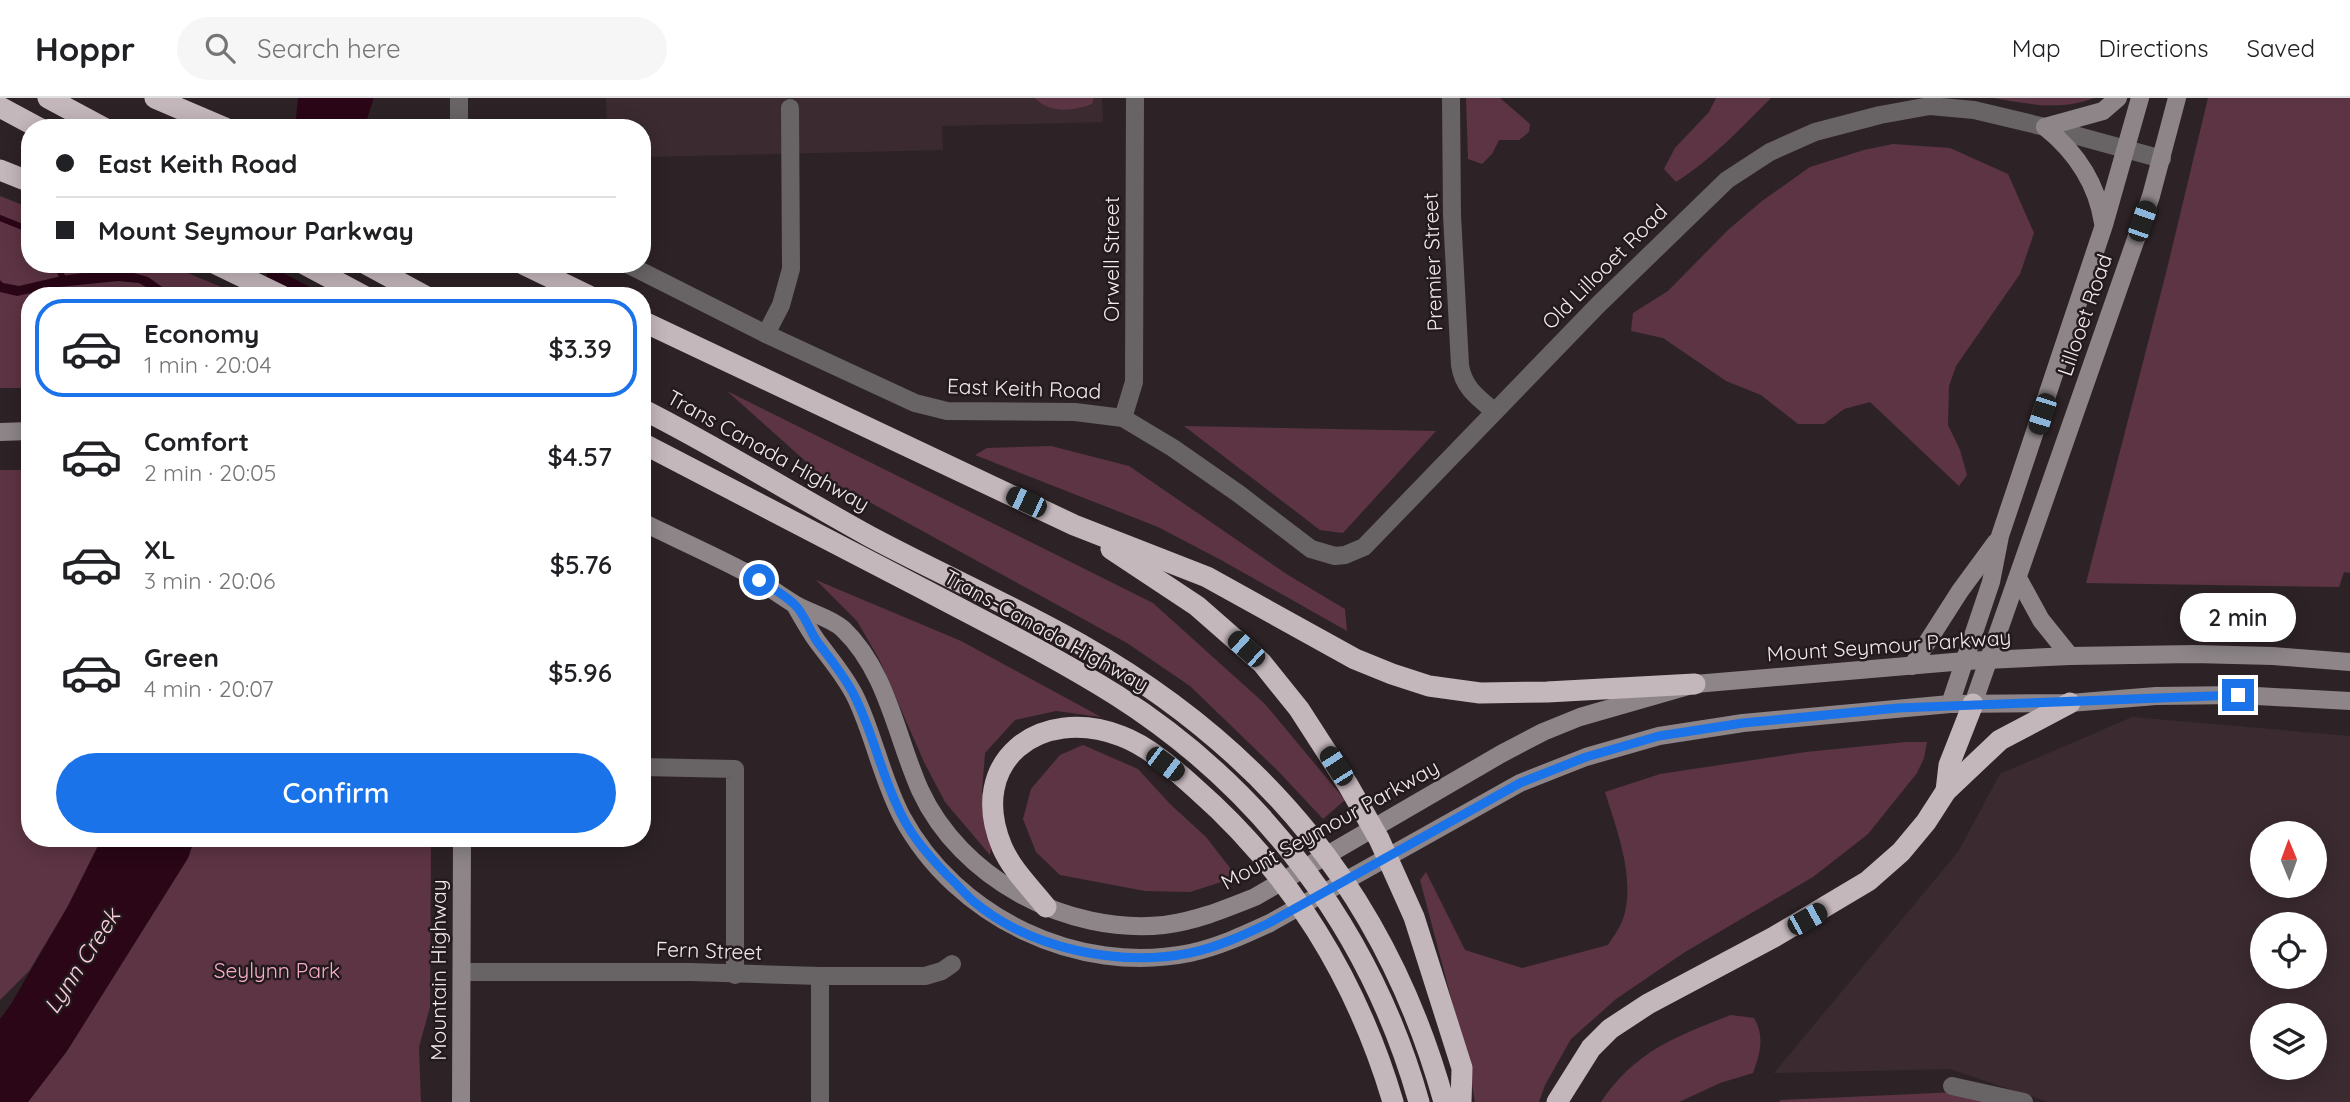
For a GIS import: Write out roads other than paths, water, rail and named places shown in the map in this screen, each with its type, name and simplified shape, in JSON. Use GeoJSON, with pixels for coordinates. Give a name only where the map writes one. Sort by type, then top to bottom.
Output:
{"type":"FeatureCollection","features":[{"type":"Feature","properties":{"kind":"highway"},"geometry":{"type":"LineString","coordinates":[[48,98],[87,119]]}},
{"type":"Feature","properties":{"kind":"highway"},"geometry":{"type":"LineString","coordinates":[[155,98],[204,119]]}},
{"type":"Feature","properties":{"kind":"highway"},"geometry":{"type":"LineString","coordinates":[[0,107],[22,119]]}},
{"type":"Feature","properties":{"kind":"highway"},"geometry":{"type":"LineString","coordinates":[[0,170],[21,178]]}},
{"type":"Feature","properties":{"kind":"highway"},"geometry":{"type":"LineString","coordinates":[[235,273],[263,287]]}},
{"type":"Feature","properties":{"kind":"highway"},"geometry":{"type":"LineString","coordinates":[[321,273],[347,287]]}},
{"type":"Feature","properties":{"kind":"highway"},"geometry":{"type":"LineString","coordinates":[[382,273],[408,287]]}},
{"type":"Feature","properties":{"kind":"highway"},"geometry":{"type":"LineString","coordinates":[[542,273],[570,287]]}},
{"type":"Feature","properties":{"kind":"highway"},"geometry":{"type":"LineString","coordinates":[[651,325],[1074,525],[1207,577],[1355,659],[1429,686],[1480,693],[1695,684]]}},
{"type":"Feature","properties":{"kind":"highway","name":"Trans Canada Highway"},"geometry":{"type":"LineString","coordinates":[[651,414],[869,536]]}},
{"type":"Feature","properties":{"kind":"highway","name":"Trans-Canada Highway"},"geometry":{"type":"LineString","coordinates":[[651,448],[1069,666],[1148,717],[1201,758],[1276,834],[1336,912],[1380,992],[1419,1102]]}},
{"type":"Feature","properties":{"kind":"highway"},"geometry":{"type":"LineString","coordinates":[[651,462],[814,532]]}},
{"type":"Feature","properties":{"kind":"highway"},"geometry":{"type":"LineString","coordinates":[[1074,525],[1197,606],[1262,663],[1299,709],[1380,839],[1414,918],[1462,1068],[1461,1102]]}},
{"type":"Feature","properties":{"kind":"highway","name":"Trans-Canada Highway"},"geometry":{"type":"LineString","coordinates":[[869,536],[1030,617],[1130,674],[1218,739],[1257,777],[1330,860],[1364,911],[1407,993],[1436,1071],[1444,1102]]}},
{"type":"Feature","properties":{"kind":"highway"},"geometry":{"type":"LineString","coordinates":[[1557,1102],[1591,1048],[1610,1029],[1648,1004],[1794,926],[1867,881],[1901,852],[1926,822],[1946,791],[2000,740],[2070,703]]}},
{"type":"Feature","properties":{"kind":"highway"},"geometry":{"type":"LineString","coordinates":[[1946,791],[1949,765],[1973,704]]}},
{"type":"Feature","properties":{"kind":"highway"},"geometry":{"type":"LineString","coordinates":[[1046,907],[1017,871],[1003,848],[993,809],[997,778],[1012,754],[1042,732],[1060,727],[1082,726],[1125,737],[1184,779],[1222,811],[1280,877],[1315,925],[1350,990],[1377,1054],[1393,1102]]}},
{"type":"Feature","properties":{"kind":"main road"},"geometry":{"type":"LineString","coordinates":[[2045,127],[2103,111],[2118,98]]}},
{"type":"Feature","properties":{"kind":"main road","name":"Lillooet Road"},"geometry":{"type":"LineString","coordinates":[[1950,704],[1991,582],[2000,536],[2104,225],[2140,98]]}},
{"type":"Feature","properties":{"kind":"main road","name":"Lillooet Road"},"geometry":{"type":"LineString","coordinates":[[1973,704],[2151,196],[2177,98]]}},
{"type":"Feature","properties":{"kind":"main road"},"geometry":{"type":"LineString","coordinates":[[2045,127],[2074,154],[2088,176],[2101,205],[2104,225]]}},
{"type":"Feature","properties":{"kind":"main road"},"geometry":{"type":"LineString","coordinates":[[0,432],[21,432]]}},
{"type":"Feature","properties":{"kind":"main road"},"geometry":{"type":"LineString","coordinates":[[651,526],[746,573],[795,604],[856,698],[897,805],[920,845],[974,901],[1007,924],[1036,937],[1094,953],[1143,957],[1200,950],[1269,923],[1520,783],[1586,757],[1659,736],[1743,723],[1950,704],[2070,703],[2156,696],[2238,695],[2350,701]]}},
{"type":"Feature","properties":{"kind":"main road"},"geometry":{"type":"LineString","coordinates":[[1912,666],[1960,591],[2000,536]]}},
{"type":"Feature","properties":{"kind":"main road"},"geometry":{"type":"LineString","coordinates":[[2018,578],[2041,621],[2070,656]]}},
{"type":"Feature","properties":{"kind":"main road","name":"Mount Seymour Parkway"},"geometry":{"type":"LineString","coordinates":[[795,604],[841,628],[867,661],[888,702],[921,792],[937,821],[956,846],[1002,884],[1046,907],[1087,919],[1141,926],[1186,921],[1216,913],[1255,897],[1501,754],[1544,732],[1605,708],[1695,684],[1965,661],[2070,656],[2194,654],[2350,662]]}},
{"type":"Feature","properties":{"kind":"main road","name":"Mountain Highway"},"geometry":{"type":"LineString","coordinates":[[461,1102],[462,847]]}},
{"type":"Feature","properties":{"kind":"street"},"geometry":{"type":"LineString","coordinates":[[458,119],[459,98]]}},
{"type":"Feature","properties":{"kind":"street","name":"Orwell Street"},"geometry":{"type":"LineString","coordinates":[[1123,418],[1134,382],[1135,98]]}},
{"type":"Feature","properties":{"kind":"street","name":"Premier Street"},"geometry":{"type":"LineString","coordinates":[[1451,98],[1452,215],[1460,365],[1472,393],[1494,411]]}},
{"type":"Feature","properties":{"kind":"street","name":"Old Lillooet Road"},"geometry":{"type":"LineString","coordinates":[[1364,547],[1598,305],[1727,180],[1770,152],[1815,132],[1929,102],[2045,127],[2162,159]]}},
{"type":"Feature","properties":{"kind":"street"},"geometry":{"type":"LineString","coordinates":[[766,334],[781,305],[791,269],[790,108]]}},
{"type":"Feature","properties":{"kind":"street","name":"East Keith Road"},"geometry":{"type":"LineString","coordinates":[[645,273],[766,334],[915,403],[947,411],[1075,412],[1123,418],[1173,448],[1311,549],[1335,556],[1364,547]]}},
{"type":"Feature","properties":{"kind":"street"},"geometry":{"type":"LineString","coordinates":[[651,767],[735,769],[735,975]]}},
{"type":"Feature","properties":{"kind":"street","name":"Fern Street"},"geometry":{"type":"LineString","coordinates":[[462,972],[925,976],[942,971],[952,964]]}},
{"type":"Feature","properties":{"kind":"street"},"geometry":{"type":"LineString","coordinates":[[820,976],[820,1102]]}},
{"type":"Feature","properties":{"kind":"street"},"geometry":{"type":"LineString","coordinates":[[1952,1086],[2024,1102]]}},
{"type":"Feature","properties":{"kind":"water"},"geometry":{"type":"Polygon","coordinates":[[[298,98],[374,98],[367,119],[296,119],[298,98]]]}},
{"type":"Feature","properties":{"kind":"water"},"geometry":{"type":"Polygon","coordinates":[[[82,273],[134,273],[148,277],[162,287],[146,287],[139,283],[118,281],[59,287],[21,287],[21,295],[17,296],[0,292],[0,280],[19,286],[82,273]]]}},
{"type":"Feature","properties":{"kind":"water"},"geometry":{"type":"Polygon","coordinates":[[[267,273],[324,273],[321,287],[264,287],[267,273]]]}},
{"type":"Feature","properties":{"kind":"water","name":"Lynn Creek"},"geometry":{"type":"Polygon","coordinates":[[[98,847],[192,847],[188,858],[67,1051],[28,1102],[0,1102],[0,1019],[68,906],[98,847]]]}},
{"type":"Feature","properties":{"kind":"waterway"},"geometry":{"type":"LineString","coordinates":[[0,218],[21,226]]}},
{"type":"Feature","properties":{"kind":"waterway"},"geometry":{"type":"LineString","coordinates":[[60,273],[64,280]]}},
{"type":"Feature","properties":{"kind":"park label","name":"Seylynn Park"},"geometry":{"type":"Point","coordinates":[277,971]}}]}
